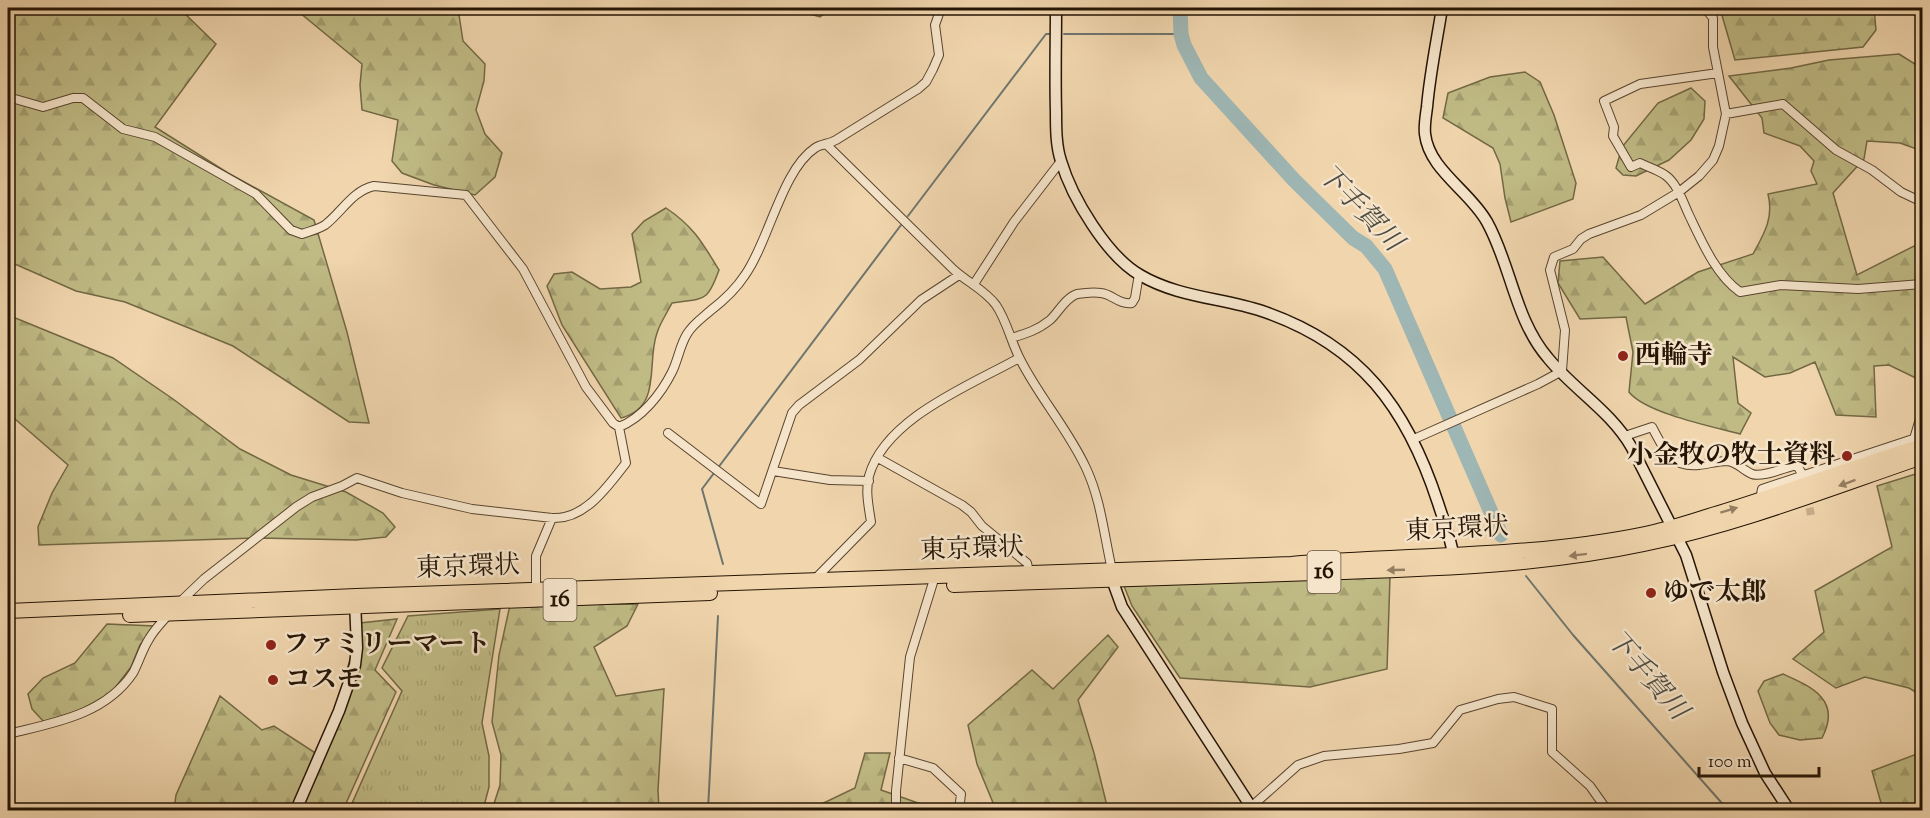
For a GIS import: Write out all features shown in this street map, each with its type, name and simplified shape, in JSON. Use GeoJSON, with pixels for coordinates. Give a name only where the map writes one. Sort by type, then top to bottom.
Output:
{"type":"FeatureCollection","features":[{"type":"Feature","properties":{"kind":"highway","name":"東京環状"},"geometry":{"type":"LineString","coordinates":[[8,611],[174,609],[1113,575],[1362,558],[1454,561],[1675,531],[1791,503],[1884,464],[1918,442]]}},
{"type":"Feature","properties":{"kind":"highway","name":"東京環状"},"geometry":{"type":"LineString","coordinates":[[1675,531],[1760,500],[1884,464],[1923,457]]}},
{"type":"Feature","properties":{"kind":"highway","name":"東京環状"},"geometry":{"type":"LineString","coordinates":[[355,602],[536,590],[814,580],[935,581],[1029,572],[1113,575]]}},
{"type":"Feature","properties":{"kind":"highway","name":"東京環状"},"geometry":{"type":"LineString","coordinates":[[8,620],[174,609]]}},
{"type":"Feature","properties":{"kind":"street"},"geometry":{"type":"LineString","coordinates":[[619,427],[638,417],[672,373],[687,333],[746,275],[795,168],[806,155],[818,146],[827,145],[926,82],[939,55],[935,25],[941,8]]}},
{"type":"Feature","properties":{"kind":"street"},"geometry":{"type":"LineString","coordinates":[[1056,8],[1058,151],[1072,187],[1109,248],[1139,274],[1170,288],[1262,311],[1302,327],[1358,366],[1390,401],[1414,439],[1426,465],[1454,561]]}},
{"type":"Feature","properties":{"kind":"street"},"geometry":{"type":"LineString","coordinates":[[1442,8],[1428,96],[1425,131],[1429,150],[1452,180],[1474,202],[1487,222],[1526,320],[1540,348],[1597,404],[1625,436],[1686,555],[1723,672],[1742,723],[1765,773],[1790,810]]}},
{"type":"Feature","properties":{"kind":"street"},"geometry":{"type":"LineString","coordinates":[[1562,371],[1565,330],[1550,270],[1554,257],[1573,249],[1581,239],[1589,234],[1641,215],[1678,192],[1699,176],[1713,160],[1719,146],[1726,114],[1713,47],[1713,18],[1705,8]]}},
{"type":"Feature","properties":{"kind":"street"},"geometry":{"type":"LineString","coordinates":[[1718,73],[1640,84],[1604,100],[1614,127],[1613,136],[1631,167],[1640,163],[1667,176],[1678,192],[1717,268],[1730,285],[1740,292],[1781,285],[1858,289],[1923,284]]}},
{"type":"Feature","properties":{"kind":"street"},"geometry":{"type":"LineString","coordinates":[[8,97],[43,107],[72,98],[83,98],[123,129],[155,137],[256,194],[291,230],[302,234],[324,226],[348,202],[374,186],[466,195],[523,269],[586,387],[613,423],[619,427],[626,463],[611,482],[583,509],[561,519],[462,507],[402,493],[357,478],[312,497],[204,579],[148,639],[133,672],[120,689],[108,699],[64,721],[8,734]]}},
{"type":"Feature","properties":{"kind":"street"},"geometry":{"type":"LineString","coordinates":[[1726,114],[1784,104],[1836,150],[1872,170],[1900,192],[1923,202]]}},
{"type":"Feature","properties":{"kind":"street"},"geometry":{"type":"LineString","coordinates":[[827,145],[958,275],[974,284],[995,304],[1019,358],[1086,468],[1101,513],[1113,575],[1122,607],[1252,809],[1298,765],[1324,756],[1399,749],[1432,743],[1460,710],[1498,699],[1514,697],[1552,709],[1552,752],[1590,786],[1607,810]]}},
{"type":"Feature","properties":{"kind":"street"},"geometry":{"type":"LineString","coordinates":[[974,284],[1014,222],[1061,161]]}},
{"type":"Feature","properties":{"kind":"street"},"geometry":{"type":"LineString","coordinates":[[1011,338],[1041,327],[1076,294],[1102,293],[1125,304],[1132,303],[1139,274]]}},
{"type":"Feature","properties":{"kind":"street"},"geometry":{"type":"LineString","coordinates":[[668,433],[761,504],[792,413],[799,405],[851,367],[921,300],[958,275]]}},
{"type":"Feature","properties":{"kind":"street"},"geometry":{"type":"LineString","coordinates":[[814,580],[870,522],[869,481],[878,458],[903,427],[936,401],[1019,358]]}},
{"type":"Feature","properties":{"kind":"street"},"geometry":{"type":"LineString","coordinates":[[1414,439],[1562,371]]}},
{"type":"Feature","properties":{"kind":"street"},"geometry":{"type":"LineString","coordinates":[[1918,442],[1923,412]]}},
{"type":"Feature","properties":{"kind":"street"},"geometry":{"type":"LineString","coordinates":[[1625,436],[1652,427],[1673,459],[1684,466],[1726,461],[1737,463],[1752,475],[1761,476],[1797,465],[1803,476]]}},
{"type":"Feature","properties":{"kind":"street"},"geometry":{"type":"LineString","coordinates":[[1760,500],[1762,489],[1918,442],[1923,436]]}},
{"type":"Feature","properties":{"kind":"street"},"geometry":{"type":"LineString","coordinates":[[878,458],[962,505],[982,526],[1027,563],[1029,572]]}},
{"type":"Feature","properties":{"kind":"street"},"geometry":{"type":"LineString","coordinates":[[773,471],[830,480],[869,481]]}},
{"type":"Feature","properties":{"kind":"street"},"geometry":{"type":"LineString","coordinates":[[536,590],[536,556],[552,518]]}},
{"type":"Feature","properties":{"kind":"street"},"geometry":{"type":"LineString","coordinates":[[896,810],[910,657],[935,581]]}},
{"type":"Feature","properties":{"kind":"street"},"geometry":{"type":"LineString","coordinates":[[296,810],[352,676],[357,648],[355,602]]}},
{"type":"Feature","properties":{"kind":"street"},"geometry":{"type":"LineString","coordinates":[[899,758],[933,768],[961,794],[959,810]]}},
{"type":"Feature","properties":{"kind":"green space"},"geometry":{"type":"Polygon","coordinates":[[[8,8],[179,8],[216,44],[155,127],[228,173],[314,220],[347,332],[369,423],[349,422],[233,346],[125,302],[76,291],[8,261],[8,8]]]}},
{"type":"Feature","properties":{"kind":"green space"},"geometry":{"type":"Polygon","coordinates":[[[294,8],[464,8],[459,15],[463,41],[485,64],[484,81],[476,110],[485,134],[502,153],[495,177],[475,195],[434,185],[402,173],[392,161],[398,120],[362,110],[360,85],[362,64],[294,8]]]}},
{"type":"Feature","properties":{"kind":"green space"},"geometry":{"type":"Polygon","coordinates":[[[804,8],[832,8],[820,17],[803,12],[804,8]]]}},
{"type":"Feature","properties":{"kind":"green space"},"geometry":{"type":"Polygon","coordinates":[[[1716,8],[1874,8],[1876,30],[1863,47],[1735,60],[1721,12],[1716,8]]]}},
{"type":"Feature","properties":{"kind":"green space"},"geometry":{"type":"Polygon","coordinates":[[[1899,54],[1915,64],[1922,75],[1922,151],[1900,143],[1867,141],[1864,159],[1833,193],[1857,275],[1914,246],[1922,249],[1922,381],[1889,365],[1874,366],[1876,417],[1836,415],[1815,362],[1790,373],[1765,377],[1733,357],[1738,403],[1751,413],[1740,434],[1664,413],[1637,400],[1629,392],[1633,352],[1626,317],[1580,319],[1558,283],[1560,261],[1603,257],[1645,304],[1698,272],[1753,254],[1769,218],[1768,194],[1817,184],[1811,171],[1814,161],[1800,146],[1764,133],[1762,118],[1729,76],[1791,68],[1829,60],[1899,54]]]}},
{"type":"Feature","properties":{"kind":"green space"},"geometry":{"type":"Polygon","coordinates":[[[1525,72],[1540,82],[1554,115],[1576,183],[1573,199],[1511,222],[1500,164],[1493,148],[1443,118],[1448,93],[1490,77],[1525,72]]]}},
{"type":"Feature","properties":{"kind":"green space"},"geometry":{"type":"Polygon","coordinates":[[[1691,88],[1705,101],[1704,119],[1691,140],[1669,160],[1636,176],[1623,175],[1616,168],[1622,147],[1658,103],[1691,88]]]}},
{"type":"Feature","properties":{"kind":"green space"},"geometry":{"type":"Polygon","coordinates":[[[666,208],[696,235],[719,270],[708,294],[698,299],[672,303],[657,333],[648,394],[643,404],[634,412],[621,418],[562,325],[547,286],[554,274],[572,272],[600,289],[631,287],[641,282],[632,234],[644,221],[666,208]]]}},
{"type":"Feature","properties":{"kind":"green space"},"geometry":{"type":"Polygon","coordinates":[[[8,315],[113,358],[240,449],[291,475],[346,492],[383,513],[395,527],[386,537],[356,540],[258,538],[39,545],[38,527],[52,493],[68,465],[15,419],[8,421],[8,315]]]}},
{"type":"Feature","properties":{"kind":"green space"},"geometry":{"type":"Polygon","coordinates":[[[1922,472],[1922,696],[1909,688],[1865,677],[1836,688],[1793,659],[1824,632],[1815,591],[1892,547],[1877,486],[1922,472]]]}},
{"type":"Feature","properties":{"kind":"green space"},"geometry":{"type":"Polygon","coordinates":[[[1390,577],[1387,669],[1310,687],[1180,678],[1132,606],[1124,586],[1390,577]]]}},
{"type":"Feature","properties":{"kind":"green space"},"geometry":{"type":"Polygon","coordinates":[[[638,604],[627,626],[594,647],[616,696],[664,689],[658,790],[659,810],[492,810],[500,785],[501,755],[492,722],[499,655],[510,605],[638,604]]]}},
{"type":"Feature","properties":{"kind":"green space"},"geometry":{"type":"Polygon","coordinates":[[[500,609],[482,723],[489,756],[489,787],[483,810],[349,810],[402,691],[382,668],[408,616],[500,609]]]}},
{"type":"Feature","properties":{"kind":"green space"},"geometry":{"type":"Polygon","coordinates":[[[397,619],[375,670],[396,692],[343,810],[174,810],[176,795],[220,696],[262,730],[274,726],[323,758],[360,623],[397,619]]]}},
{"type":"Feature","properties":{"kind":"green space"},"geometry":{"type":"Polygon","coordinates":[[[107,624],[155,626],[140,645],[131,667],[111,693],[81,710],[44,722],[32,709],[28,694],[43,678],[75,663],[107,624]]]}},
{"type":"Feature","properties":{"kind":"green space"},"geometry":{"type":"Polygon","coordinates":[[[1108,635],[1118,647],[1078,700],[1108,810],[996,810],[977,764],[968,725],[1032,670],[1053,689],[1108,635]]]}},
{"type":"Feature","properties":{"kind":"green space"},"geometry":{"type":"Polygon","coordinates":[[[1783,674],[1813,690],[1826,704],[1827,725],[1822,738],[1800,740],[1779,735],[1770,723],[1758,691],[1764,681],[1783,674]]]}},
{"type":"Feature","properties":{"kind":"green space"},"geometry":{"type":"Polygon","coordinates":[[[1922,752],[1922,782],[1918,784],[1922,810],[1883,810],[1872,771],[1922,752]]]}},
{"type":"Feature","properties":{"kind":"green space"},"geometry":{"type":"Polygon","coordinates":[[[865,753],[890,753],[881,790],[938,810],[809,810],[855,788],[865,753]]]}},
{"type":"Feature","properties":{"kind":"waterway","name":"下手賀川"},"geometry":{"type":"LineString","coordinates":[[1180,8],[1181,34],[1184,45],[1201,78],[1294,180],[1353,238],[1366,246],[1385,269],[1501,535]]}},
{"type":"Feature","properties":{"kind":"waterway"},"geometry":{"type":"LineString","coordinates":[[908,216],[1046,34],[1049,34]]}},
{"type":"Feature","properties":{"kind":"waterway"},"geometry":{"type":"LineString","coordinates":[[1064,34],[1181,34]]}},
{"type":"Feature","properties":{"kind":"waterway"},"geometry":{"type":"LineString","coordinates":[[723,564],[702,489],[901,225]]}},
{"type":"Feature","properties":{"kind":"waterway","name":"下手賀川"},"geometry":{"type":"LineString","coordinates":[[1526,576],[1573,635],[1728,810]]}},
{"type":"Feature","properties":{"kind":"waterway"},"geometry":{"type":"LineString","coordinates":[[708,810],[718,616]]}},
{"type":"Feature","properties":{"kind":"tunnel"},"geometry":{"type":"LineString","coordinates":[[1807,496],[1811,515]]}},
{"type":"Feature","properties":{"kind":"place","name":"西輪寺"},"geometry":{"type":"Point","coordinates":[1623,356]}},
{"type":"Feature","properties":{"kind":"place","name":"小金牧の牧士資料"},"geometry":{"type":"Point","coordinates":[1847,456]}},
{"type":"Feature","properties":{"kind":"place","name":"ゆで太郎"},"geometry":{"type":"Point","coordinates":[1651,593]}},
{"type":"Feature","properties":{"kind":"place","name":"ファミリーマート"},"geometry":{"type":"Point","coordinates":[271,645]}},
{"type":"Feature","properties":{"kind":"place","name":"コスモ"},"geometry":{"type":"Point","coordinates":[273,680]}}]}
